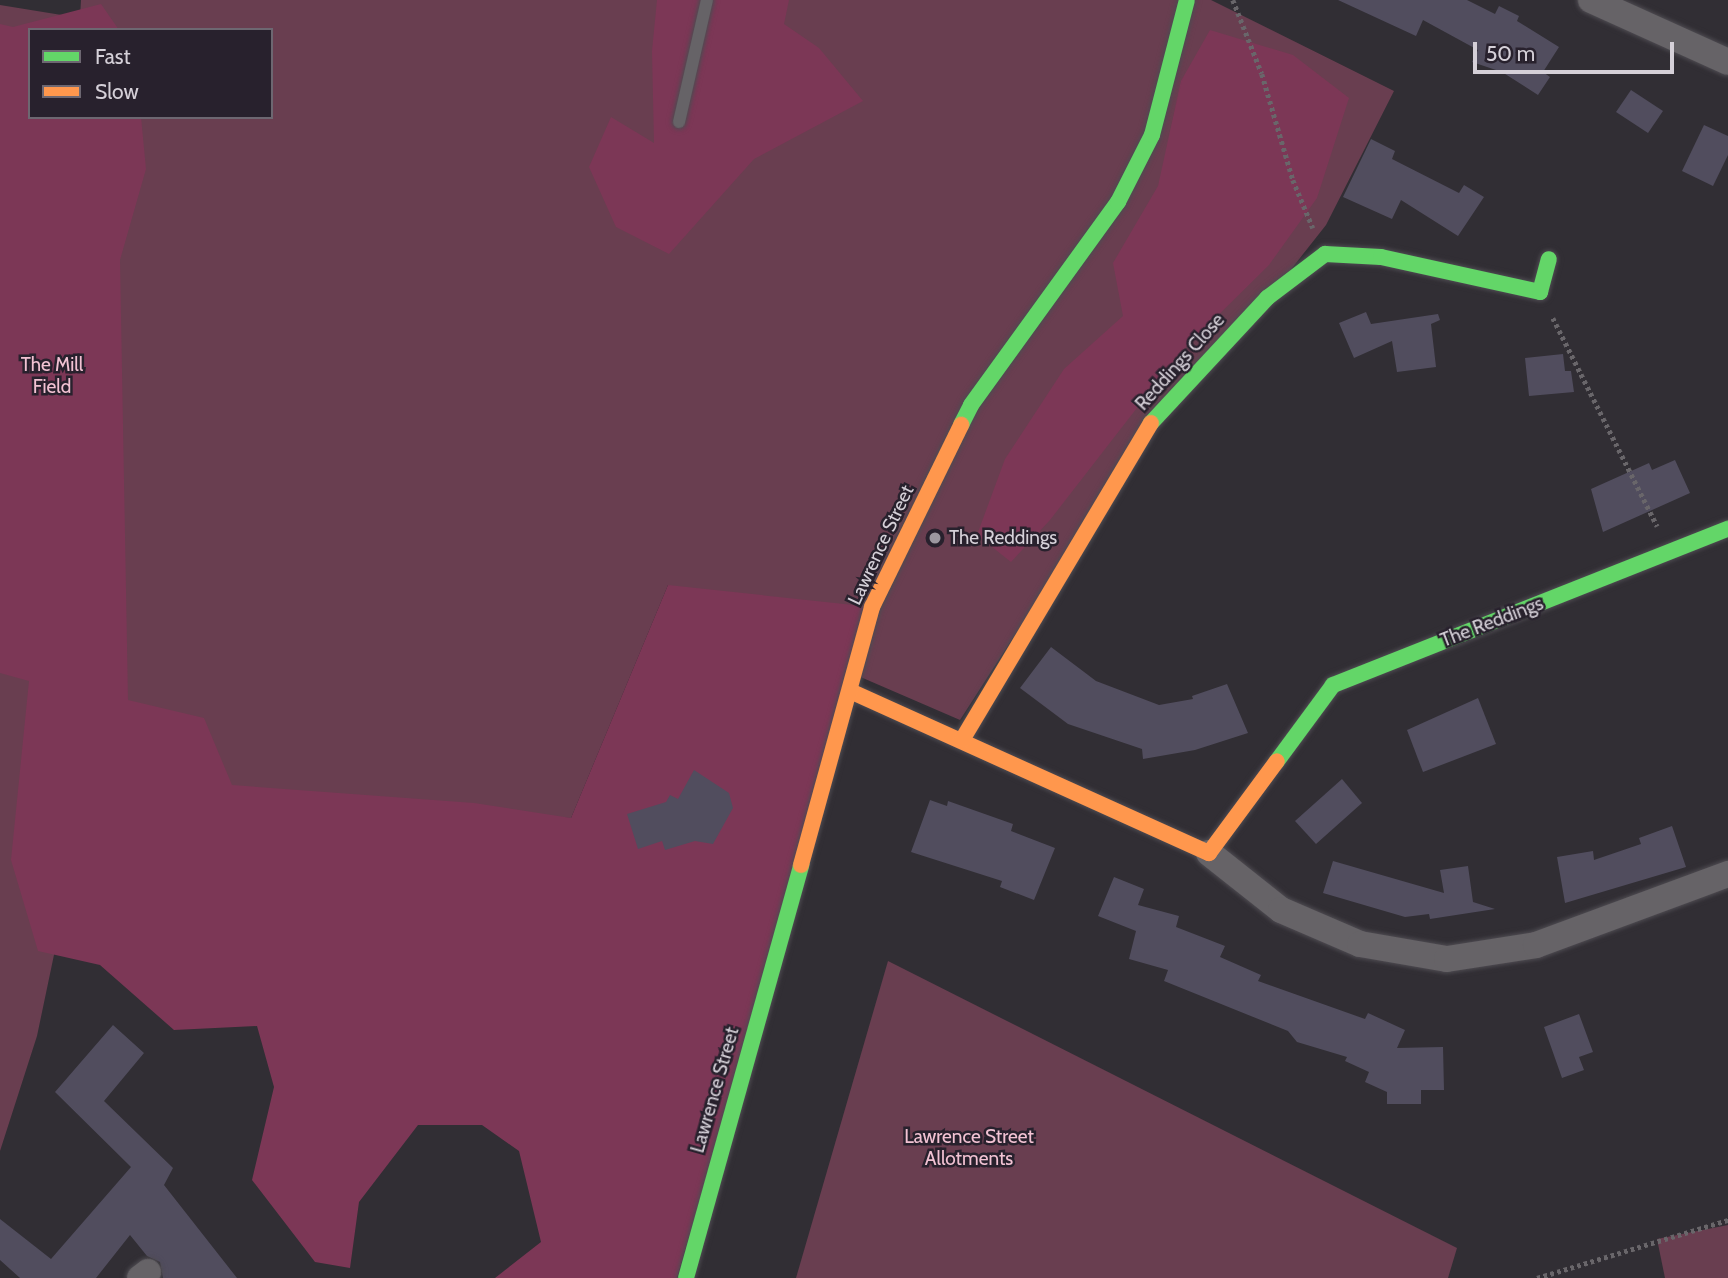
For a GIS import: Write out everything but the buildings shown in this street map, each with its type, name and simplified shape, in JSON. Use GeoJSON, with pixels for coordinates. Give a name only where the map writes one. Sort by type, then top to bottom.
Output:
{"type":"FeatureCollection","features":[{"type":"Feature","properties":{"kind":"street","name":"Lawrence Street"},"geometry":{"type":"LineString","coordinates":[[686,1278],[872,607],[971,405],[1118,202],[1146,146],[1187,0]]}},
{"type":"Feature","properties":{"kind":"street"},"geometry":{"type":"LineString","coordinates":[[1591,0],[1728,62]]}},
{"type":"Feature","properties":{"kind":"street"},"geometry":{"type":"LineString","coordinates":[[1325,254],[1381,257],[1540,292],[1549,258]]}},
{"type":"Feature","properties":{"kind":"street","name":"Reddings Close"},"geometry":{"type":"LineString","coordinates":[[962,740],[1152,422],[1267,298],[1325,254]]}},
{"type":"Feature","properties":{"kind":"street","name":"The Reddings"},"geometry":{"type":"LineString","coordinates":[[1209,853],[1333,685],[1728,529]]}},
{"type":"Feature","properties":{"kind":"street"},"geometry":{"type":"LineString","coordinates":[[850,691],[1209,853],[1293,915],[1360,944],[1447,959],[1536,945],[1728,874]]}},
{"type":"Feature","properties":{"kind":"lane"},"geometry":{"type":"LineString","coordinates":[[679,122],[707,0]]}},
{"type":"Feature","properties":{"kind":"path"},"geometry":{"type":"LineString","coordinates":[[1233,0],[1262,74],[1293,180],[1325,254]]}},
{"type":"Feature","properties":{"kind":"path"},"geometry":{"type":"LineString","coordinates":[[1540,292],[1670,552]]}},
{"type":"Feature","properties":{"kind":"path"},"geometry":{"type":"LineString","coordinates":[[1537,1278],[1728,1220]]}},
{"type":"Feature","properties":{"kind":"green space","name":"The Mill Field"},"geometry":{"type":"Polygon","coordinates":[[[81,0],[1211,0],[1394,91],[1326,225],[1274,291],[1149,427],[960,720],[842,669],[668,585],[571,818],[211,808],[99,740],[37,1036],[0,1151],[0,5],[80,18],[81,0]]]}},
{"type":"Feature","properties":{"kind":"green space"},"geometry":{"type":"Polygon","coordinates":[[[657,0],[789,0],[784,24],[819,48],[863,101],[754,159],[669,254],[616,227],[589,167],[611,117],[654,143],[652,51],[657,0]]]}},
{"type":"Feature","properties":{"kind":"green space","name":"The Mill Field"},"geometry":{"type":"Polygon","coordinates":[[[101,4],[118,28],[28,28],[28,119],[141,119],[146,169],[120,260],[128,700],[204,718],[232,785],[474,803],[571,818],[668,585],[872,607],[677,1278],[495,1278],[541,1242],[519,1151],[482,1125],[418,1125],[359,1202],[350,1268],[315,1262],[252,1180],[274,1087],[257,1026],[174,1030],[100,965],[38,951],[11,860],[29,681],[0,673],[0,24],[13,27],[101,4]]]}},
{"type":"Feature","properties":{"kind":"green space"},"geometry":{"type":"Polygon","coordinates":[[[1210,30],[1293,55],[1349,98],[1317,198],[1269,265],[1178,355],[1050,520],[1011,562],[977,535],[1005,459],[1064,369],[1123,316],[1113,263],[1158,186],[1181,81],[1210,30]]]}},
{"type":"Feature","properties":{"kind":"green space","name":"Lawrence Street Allotments"},"geometry":{"type":"Polygon","coordinates":[[[888,961],[1457,1248],[1448,1278],[796,1278],[888,961]]]}},
{"type":"Feature","properties":{"kind":"green space"},"geometry":{"type":"Polygon","coordinates":[[[1728,1225],[1728,1278],[1665,1278],[1657,1239],[1728,1225]]]}},
{"type":"Feature","properties":{"kind":"traffic: fast"},"geometry":{"type":"LineString","coordinates":[[961,425],[971,405],[1118,202],[1152,135],[1187,0]]}},
{"type":"Feature","properties":{"kind":"traffic: fast"},"geometry":{"type":"LineString","coordinates":[[1151,423],[1267,298],[1325,254],[1381,257],[1540,292],[1549,259]]}},
{"type":"Feature","properties":{"kind":"traffic: fast"},"geometry":{"type":"LineString","coordinates":[[1277,761],[1333,685],[1728,529]]}},
{"type":"Feature","properties":{"kind":"traffic: fast"},"geometry":{"type":"LineString","coordinates":[[686,1278],[801,865]]}},
{"type":"Feature","properties":{"kind":"traffic: slow"},"geometry":{"type":"LineString","coordinates":[[962,740],[1151,423]]}},
{"type":"Feature","properties":{"kind":"traffic: slow"},"geometry":{"type":"LineString","coordinates":[[801,865],[872,607],[961,425]]}},
{"type":"Feature","properties":{"kind":"traffic: slow"},"geometry":{"type":"LineString","coordinates":[[850,691],[1209,853],[1277,761]]}},
{"type":"Feature","properties":{"kind":"place","name":"The Reddings"},"geometry":{"type":"Point","coordinates":[935,538]}}]}
